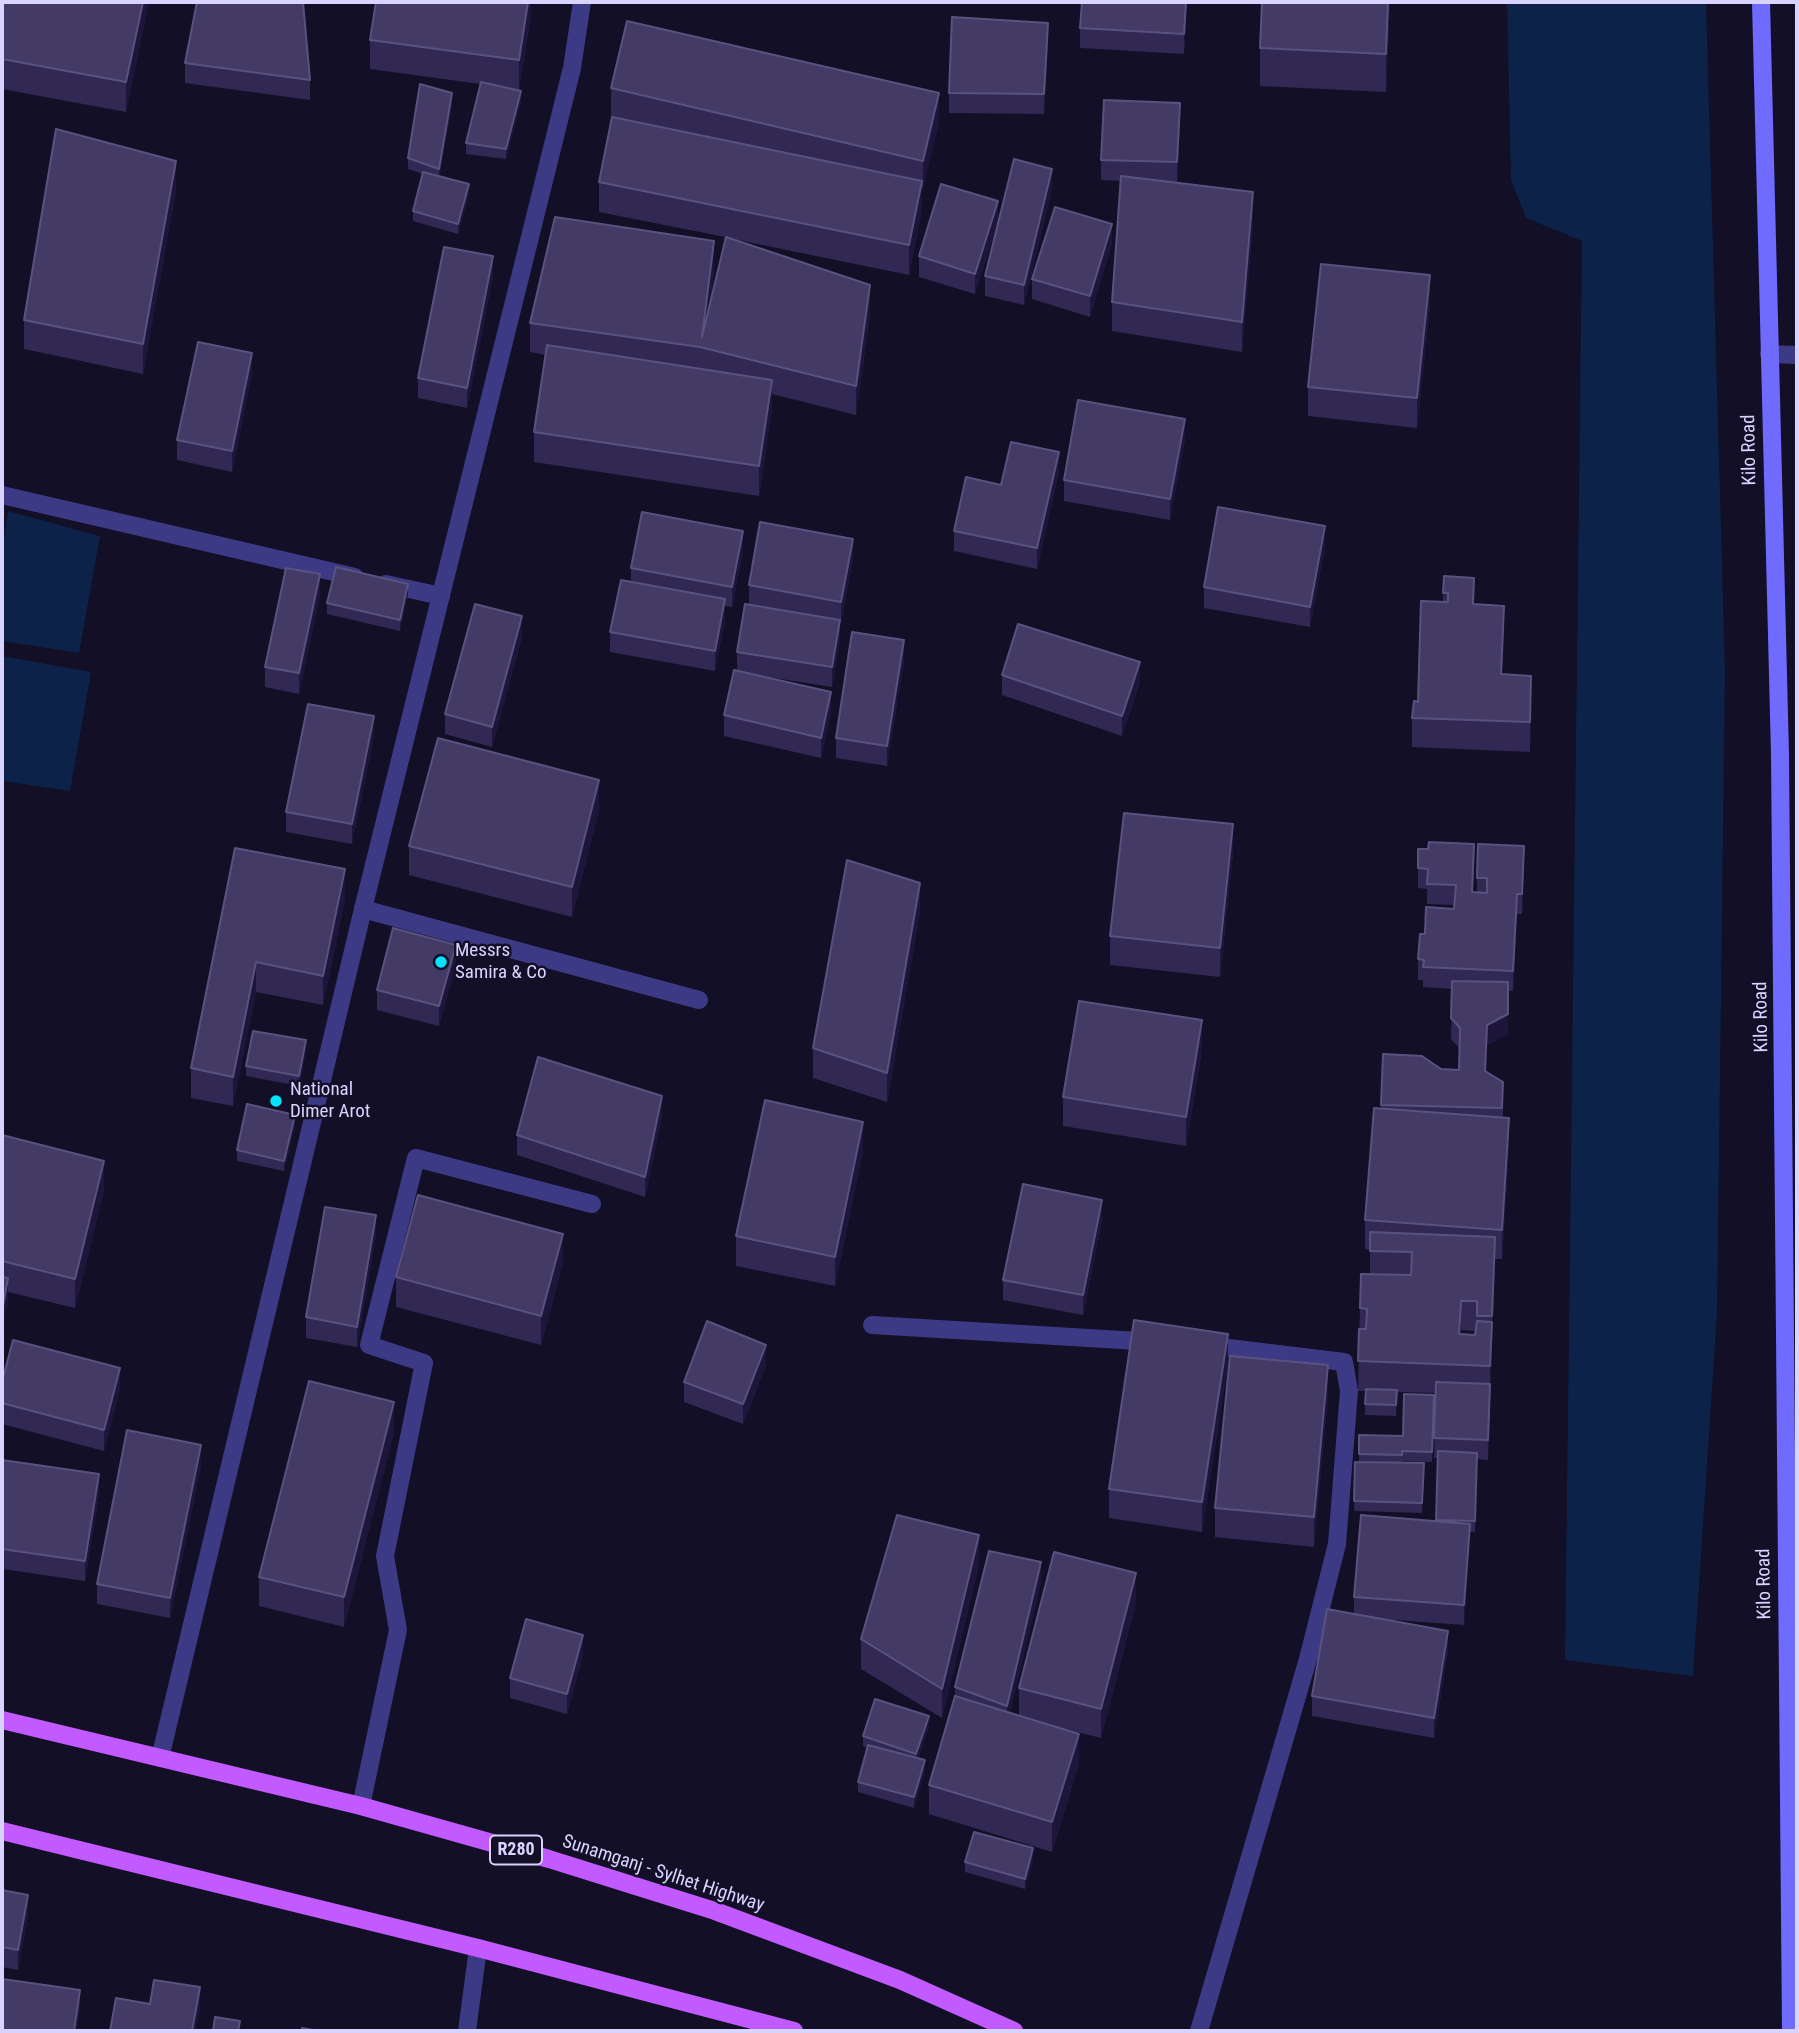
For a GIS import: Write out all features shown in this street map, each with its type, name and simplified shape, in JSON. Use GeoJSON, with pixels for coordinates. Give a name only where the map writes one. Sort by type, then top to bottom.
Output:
{"type":"FeatureCollection","features":[{"type":"Feature","properties":{"kind":"main road","name":"Sunamganj - Sylhet Highway"},"geometry":{"type":"LineString","coordinates":[[2,1720],[361,1806],[549,1859],[715,1911],[900,1980],[1014,2031]]}},
{"type":"Feature","properties":{"kind":"main road"},"geometry":{"type":"LineString","coordinates":[[2,1831],[478,1948],[794,2031]]}},
{"type":"Feature","properties":{"kind":"street"},"geometry":{"type":"LineString","coordinates":[[160,1758],[363,909],[572,68],[582,2]]}},
{"type":"Feature","properties":{"kind":"street","name":"Kilo Road"},"geometry":{"type":"LineString","coordinates":[[1761,2],[1780,754],[1791,2031]]}},
{"type":"Feature","properties":{"kind":"street"},"geometry":{"type":"LineString","coordinates":[[1769,354],[1797,355]]}},
{"type":"Feature","properties":{"kind":"street"},"geometry":{"type":"LineString","coordinates":[[2,495],[441,596]]}},
{"type":"Feature","properties":{"kind":"street"},"geometry":{"type":"LineString","coordinates":[[363,909],[699,1000]]}},
{"type":"Feature","properties":{"kind":"street"},"geometry":{"type":"LineString","coordinates":[[361,1806],[398,1630],[385,1556],[424,1363],[369,1345],[416,1158],[592,1204]]}},
{"type":"Feature","properties":{"kind":"street"},"geometry":{"type":"LineString","coordinates":[[872,1325],[1183,1344],[1344,1362],[1349,1391],[1337,1544],[1308,1659],[1199,2031]]}},
{"type":"Feature","properties":{"kind":"street"},"geometry":{"type":"LineString","coordinates":[[467,2031],[478,1948]]}},
{"type":"Feature","properties":{"kind":"water"},"geometry":{"type":"Polygon","coordinates":[[[1507,2],[1706,2],[1725,671],[1717,1313],[1693,1676],[1565,1660],[1582,241],[1526,218],[1511,180],[1507,2]]]}},
{"type":"Feature","properties":{"kind":"water"},"geometry":{"type":"Polygon","coordinates":[[[8,511],[100,536],[79,653],[2,641],[2,551],[8,511]]]}},
{"type":"Feature","properties":{"kind":"water"},"geometry":{"type":"Polygon","coordinates":[[[2,656],[91,672],[70,791],[2,781],[2,656]]]}},
{"type":"Feature","properties":{"kind":"building"},"geometry":{"type":"Polygon","coordinates":[[[2,2],[143,2],[126,82],[2,59],[2,2]]]}},
{"type":"Feature","properties":{"kind":"building"},"geometry":{"type":"Polygon","coordinates":[[[197,2],[303,2],[310,80],[185,63],[197,2]]]}},
{"type":"Feature","properties":{"kind":"building"},"geometry":{"type":"Polygon","coordinates":[[[376,2],[528,2],[519,60],[370,40],[376,2]]]}},
{"type":"Feature","properties":{"kind":"building"},"geometry":{"type":"Polygon","coordinates":[[[1082,2],[1186,2],[1184,34],[1080,28],[1082,2]]]}},
{"type":"Feature","properties":{"kind":"building"},"geometry":{"type":"Polygon","coordinates":[[[1262,2],[1388,2],[1386,54],[1260,48],[1262,2]]]}},
{"type":"Feature","properties":{"kind":"building"},"geometry":{"type":"Polygon","coordinates":[[[952,17],[1048,23],[1044,94],[949,93],[952,17]]]}},
{"type":"Feature","properties":{"kind":"building"},"geometry":{"type":"Polygon","coordinates":[[[627,21],[939,93],[923,161],[611,88],[627,21]]]}},
{"type":"Feature","properties":{"kind":"building"},"geometry":{"type":"Polygon","coordinates":[[[481,82],[521,91],[506,149],[466,143],[481,82]]]}},
{"type":"Feature","properties":{"kind":"building"},"geometry":{"type":"Polygon","coordinates":[[[420,84],[452,93],[439,169],[408,158],[420,84]]]}},
{"type":"Feature","properties":{"kind":"building"},"geometry":{"type":"Polygon","coordinates":[[[1104,100],[1180,103],[1177,162],[1101,160],[1104,100]]]}},
{"type":"Feature","properties":{"kind":"building"},"geometry":{"type":"Polygon","coordinates":[[[612,117],[922,181],[909,245],[599,182],[612,117]]]}},
{"type":"Feature","properties":{"kind":"building"},"geometry":{"type":"Polygon","coordinates":[[[56,129],[176,161],[143,344],[24,320],[56,129]]]}},
{"type":"Feature","properties":{"kind":"building"},"geometry":{"type":"Polygon","coordinates":[[[1014,159],[1052,169],[1024,285],[985,276],[1014,159]]]}},
{"type":"Feature","properties":{"kind":"building"},"geometry":{"type":"Polygon","coordinates":[[[423,172],[469,184],[458,224],[413,211],[423,172]]]}},
{"type":"Feature","properties":{"kind":"building"},"geometry":{"type":"Polygon","coordinates":[[[1121,176],[1253,192],[1242,322],[1112,302],[1121,176]]]}},
{"type":"Feature","properties":{"kind":"building"},"geometry":{"type":"Polygon","coordinates":[[[941,184],[998,201],[975,274],[919,256],[941,184]]]}},
{"type":"Feature","properties":{"kind":"building"},"geometry":{"type":"Polygon","coordinates":[[[1055,207],[1112,224],[1090,296],[1032,279],[1055,207]]]}},
{"type":"Feature","properties":{"kind":"building"},"geometry":{"type":"Polygon","coordinates":[[[555,217],[714,241],[702,337],[726,237],[870,285],[856,386],[700,347],[530,323],[555,217]]]}},
{"type":"Feature","properties":{"kind":"building"},"geometry":{"type":"Polygon","coordinates":[[[444,247],[493,256],[467,388],[418,378],[444,247]]]}},
{"type":"Feature","properties":{"kind":"building"},"geometry":{"type":"Polygon","coordinates":[[[1321,264],[1430,275],[1417,398],[1308,387],[1321,264]]]}},
{"type":"Feature","properties":{"kind":"building"},"geometry":{"type":"Polygon","coordinates":[[[198,342],[252,353],[232,451],[177,440],[198,342]]]}},
{"type":"Feature","properties":{"kind":"building"},"geometry":{"type":"Polygon","coordinates":[[[547,345],[772,380],[759,466],[534,432],[547,345]]]}},
{"type":"Feature","properties":{"kind":"building"},"geometry":{"type":"Polygon","coordinates":[[[1078,400],[1185,419],[1170,499],[1064,480],[1078,400]]]}},
{"type":"Feature","properties":{"kind":"building"},"geometry":{"type":"Polygon","coordinates":[[[1011,442],[1059,452],[1037,548],[954,531],[966,477],[1001,485],[1011,442]]]}},
{"type":"Feature","properties":{"kind":"building"},"geometry":{"type":"Polygon","coordinates":[[[1218,507],[1325,526],[1310,607],[1204,587],[1218,507]]]}},
{"type":"Feature","properties":{"kind":"building"},"geometry":{"type":"Polygon","coordinates":[[[642,512],[743,531],[732,587],[631,568],[642,512]]]}},
{"type":"Feature","properties":{"kind":"building"},"geometry":{"type":"Polygon","coordinates":[[[760,522],[853,539],[841,602],[749,585],[760,522]]]}},
{"type":"Feature","properties":{"kind":"building"},"geometry":{"type":"Polygon","coordinates":[[[336,567],[408,584],[400,620],[327,603],[336,567]]]}},
{"type":"Feature","properties":{"kind":"building"},"geometry":{"type":"Polygon","coordinates":[[[286,568],[320,574],[299,673],[265,667],[286,568]]]}},
{"type":"Feature","properties":{"kind":"building"},"geometry":{"type":"Polygon","coordinates":[[[1444,576],[1474,578],[1473,604],[1504,606],[1501,674],[1531,676],[1530,722],[1412,718],[1414,701],[1418,702],[1421,601],[1448,602],[1448,593],[1443,593],[1444,576]]]}},
{"type":"Feature","properties":{"kind":"building"},"geometry":{"type":"Polygon","coordinates":[[[621,580],[725,599],[715,651],[610,632],[621,580]]]}},
{"type":"Feature","properties":{"kind":"building"},"geometry":{"type":"Polygon","coordinates":[[[475,604],[522,616],[492,727],[445,714],[475,604]]]}},
{"type":"Feature","properties":{"kind":"building"},"geometry":{"type":"Polygon","coordinates":[[[745,604],[840,620],[832,667],[737,652],[745,604]]]}},
{"type":"Feature","properties":{"kind":"building"},"geometry":{"type":"Polygon","coordinates":[[[1018,624],[1140,662],[1122,716],[1002,675],[1018,624]]]}},
{"type":"Feature","properties":{"kind":"building"},"geometry":{"type":"Polygon","coordinates":[[[852,632],[904,640],[887,746],[836,738],[852,632]]]}},
{"type":"Feature","properties":{"kind":"building"},"geometry":{"type":"Polygon","coordinates":[[[734,670],[831,692],[821,738],[724,715],[734,670]]]}},
{"type":"Feature","properties":{"kind":"building"},"geometry":{"type":"Polygon","coordinates":[[[308,704],[374,716],[352,824],[286,812],[308,704]]]}},
{"type":"Feature","properties":{"kind":"building"},"geometry":{"type":"Polygon","coordinates":[[[438,738],[599,780],[572,887],[409,846],[438,738]]]}},
{"type":"Feature","properties":{"kind":"building"},"geometry":{"type":"Polygon","coordinates":[[[1124,813],[1233,824],[1220,948],[1110,936],[1124,813]]]}},
{"type":"Feature","properties":{"kind":"building"},"geometry":{"type":"Polygon","coordinates":[[[1429,842],[1474,844],[1472,892],[1487,893],[1487,878],[1477,878],[1478,844],[1524,846],[1522,894],[1517,894],[1513,971],[1423,967],[1424,960],[1418,959],[1420,934],[1425,934],[1426,907],[1454,909],[1456,885],[1427,884],[1428,869],[1418,868],[1418,849],[1428,849],[1429,842]]]}},
{"type":"Feature","properties":{"kind":"building"},"geometry":{"type":"Polygon","coordinates":[[[235,848],[345,869],[323,976],[256,962],[233,1077],[191,1068],[235,848]]]}},
{"type":"Feature","properties":{"kind":"building"},"geometry":{"type":"Polygon","coordinates":[[[847,860],[920,883],[887,1073],[813,1048],[847,860]]]}},
{"type":"Feature","properties":{"kind":"building"},"geometry":{"type":"Polygon","coordinates":[[[393,928],[456,945],[439,1006],[377,990],[393,928]]]}},
{"type":"Feature","properties":{"kind":"building"},"geometry":{"type":"Polygon","coordinates":[[[1452,981],[1508,982],[1508,1014],[1487,1025],[1485,1071],[1503,1082],[1502,1108],[1381,1105],[1383,1054],[1422,1056],[1441,1069],[1459,1070],[1460,1028],[1451,1018],[1452,981]]]}},
{"type":"Feature","properties":{"kind":"building"},"geometry":{"type":"Polygon","coordinates":[[[1079,1001],[1202,1020],[1186,1117],[1063,1097],[1079,1001]]]}},
{"type":"Feature","properties":{"kind":"building"},"geometry":{"type":"Polygon","coordinates":[[[253,1031],[306,1040],[299,1076],[246,1066],[253,1031]]]}},
{"type":"Feature","properties":{"kind":"building"},"geometry":{"type":"Polygon","coordinates":[[[538,1057],[662,1096],[645,1177],[517,1135],[538,1057]]]}},
{"type":"Feature","properties":{"kind":"building"},"geometry":{"type":"Polygon","coordinates":[[[765,1100],[863,1122],[835,1257],[736,1236],[765,1100]]]}},
{"type":"Feature","properties":{"kind":"building"},"geometry":{"type":"Polygon","coordinates":[[[247,1104],[295,1115],[284,1161],[237,1150],[247,1104]]]}},
{"type":"Feature","properties":{"kind":"building"},"geometry":{"type":"Polygon","coordinates":[[[1374,1108],[1509,1118],[1502,1230],[1365,1220],[1374,1108]]]}},
{"type":"Feature","properties":{"kind":"building"},"geometry":{"type":"Polygon","coordinates":[[[2,1135],[104,1161],[75,1279],[2,1261],[2,1135]]]}},
{"type":"Feature","properties":{"kind":"building"},"geometry":{"type":"Polygon","coordinates":[[[1023,1184],[1102,1200],[1083,1295],[1003,1280],[1023,1184]]]}},
{"type":"Feature","properties":{"kind":"building"},"geometry":{"type":"Polygon","coordinates":[[[418,1195],[563,1234],[541,1316],[396,1277],[418,1195]]]}},
{"type":"Feature","properties":{"kind":"building"},"geometry":{"type":"Polygon","coordinates":[[[325,1207],[376,1215],[357,1327],[306,1317],[325,1207]]]}},
{"type":"Feature","properties":{"kind":"building"},"geometry":{"type":"Polygon","coordinates":[[[1370,1232],[1495,1237],[1492,1316],[1477,1316],[1477,1301],[1461,1301],[1459,1334],[1475,1335],[1477,1321],[1492,1322],[1490,1366],[1358,1361],[1359,1329],[1366,1329],[1367,1309],[1360,1308],[1361,1274],[1411,1275],[1412,1252],[1370,1251],[1370,1232]]]}},
{"type":"Feature","properties":{"kind":"building"},"geometry":{"type":"Polygon","coordinates":[[[2,1277],[8,1278],[2,1311],[2,1277]]]}},
{"type":"Feature","properties":{"kind":"building"},"geometry":{"type":"Polygon","coordinates":[[[1134,1320],[1228,1334],[1202,1502],[1109,1489],[1134,1320]]]}},
{"type":"Feature","properties":{"kind":"building"},"geometry":{"type":"Polygon","coordinates":[[[707,1321],[766,1345],[743,1404],[684,1382],[707,1321]]]}},
{"type":"Feature","properties":{"kind":"building"},"geometry":{"type":"Polygon","coordinates":[[[13,1340],[120,1368],[104,1430],[2,1403],[2,1382],[13,1340]]]}},
{"type":"Feature","properties":{"kind":"building"},"geometry":{"type":"Polygon","coordinates":[[[1230,1356],[1328,1365],[1314,1517],[1215,1508],[1230,1356]]]}},
{"type":"Feature","properties":{"kind":"building"},"geometry":{"type":"Polygon","coordinates":[[[309,1381],[394,1402],[344,1597],[259,1577],[309,1381]]]}},
{"type":"Feature","properties":{"kind":"building"},"geometry":{"type":"Polygon","coordinates":[[[1436,1382],[1490,1384],[1488,1440],[1434,1438],[1436,1382]]]}},
{"type":"Feature","properties":{"kind":"building"},"geometry":{"type":"Polygon","coordinates":[[[1366,1389],[1397,1390],[1396,1405],[1365,1404],[1366,1389]]]}},
{"type":"Feature","properties":{"kind":"building"},"geometry":{"type":"Polygon","coordinates":[[[1404,1394],[1434,1395],[1432,1452],[1402,1451],[1402,1455],[1359,1454],[1359,1435],[1403,1436],[1404,1394]]]}},
{"type":"Feature","properties":{"kind":"building"},"geometry":{"type":"Polygon","coordinates":[[[127,1430],[201,1445],[170,1598],[97,1584],[127,1430]]]}},
{"type":"Feature","properties":{"kind":"building"},"geometry":{"type":"Polygon","coordinates":[[[1438,1451],[1477,1453],[1475,1521],[1436,1520],[1438,1451]]]}},
{"type":"Feature","properties":{"kind":"building"},"geometry":{"type":"Polygon","coordinates":[[[2,1460],[99,1474],[85,1561],[2,1549],[2,1460]]]}},
{"type":"Feature","properties":{"kind":"building"},"geometry":{"type":"Polygon","coordinates":[[[1355,1462],[1424,1463],[1422,1503],[1354,1501],[1355,1462]]]}},
{"type":"Feature","properties":{"kind":"building"},"geometry":{"type":"Polygon","coordinates":[[[897,1515],[979,1535],[942,1689],[861,1639],[897,1515]]]}},
{"type":"Feature","properties":{"kind":"building"},"geometry":{"type":"Polygon","coordinates":[[[1361,1515],[1470,1524],[1464,1605],[1354,1597],[1361,1515]]]}},
{"type":"Feature","properties":{"kind":"building"},"geometry":{"type":"Polygon","coordinates":[[[989,1551],[1041,1562],[1007,1706],[955,1687],[989,1551]]]}},
{"type":"Feature","properties":{"kind":"building"},"geometry":{"type":"Polygon","coordinates":[[[1054,1552],[1136,1573],[1101,1709],[1019,1688],[1054,1552]]]}},
{"type":"Feature","properties":{"kind":"building"},"geometry":{"type":"Polygon","coordinates":[[[1327,1609],[1448,1631],[1434,1718],[1312,1696],[1327,1609]]]}},
{"type":"Feature","properties":{"kind":"building"},"geometry":{"type":"Polygon","coordinates":[[[526,1619],[583,1635],[567,1694],[510,1678],[526,1619]]]}},
{"type":"Feature","properties":{"kind":"building"},"geometry":{"type":"Polygon","coordinates":[[[955,1696],[1079,1734],[1052,1822],[929,1785],[955,1696]]]}},
{"type":"Feature","properties":{"kind":"building"},"geometry":{"type":"Polygon","coordinates":[[[875,1699],[929,1716],[916,1754],[863,1736],[875,1699]]]}},
{"type":"Feature","properties":{"kind":"building"},"geometry":{"type":"Polygon","coordinates":[[[868,1745],[925,1760],[914,1797],[858,1782],[868,1745]]]}},
{"type":"Feature","properties":{"kind":"building"},"geometry":{"type":"Polygon","coordinates":[[[974,1832],[1033,1848],[1025,1879],[965,1862],[974,1832]]]}},
{"type":"Feature","properties":{"kind":"building"},"geometry":{"type":"Polygon","coordinates":[[[2,1890],[28,1895],[18,1950],[2,1947],[2,1890]]]}},
{"type":"Feature","properties":{"kind":"building"},"geometry":{"type":"Polygon","coordinates":[[[2,1979],[80,1990],[74,2031],[2,2031],[2,1979]]]}},
{"type":"Feature","properties":{"kind":"building"},"geometry":{"type":"Polygon","coordinates":[[[154,1980],[200,1987],[192,2031],[110,2031],[116,1998],[150,2004],[154,1980]]]}},
{"type":"Feature","properties":{"kind":"building"},"geometry":{"type":"Polygon","coordinates":[[[215,2017],[240,2021],[238,2031],[213,2031],[215,2017]]]}},
{"type":"Feature","properties":{"kind":"place","name":"Messrs Samira & Co"},"geometry":{"type":"Point","coordinates":[441,962]}},
{"type":"Feature","properties":{"kind":"place","name":"National Dimer Arot"},"geometry":{"type":"Point","coordinates":[276,1101]}}]}
